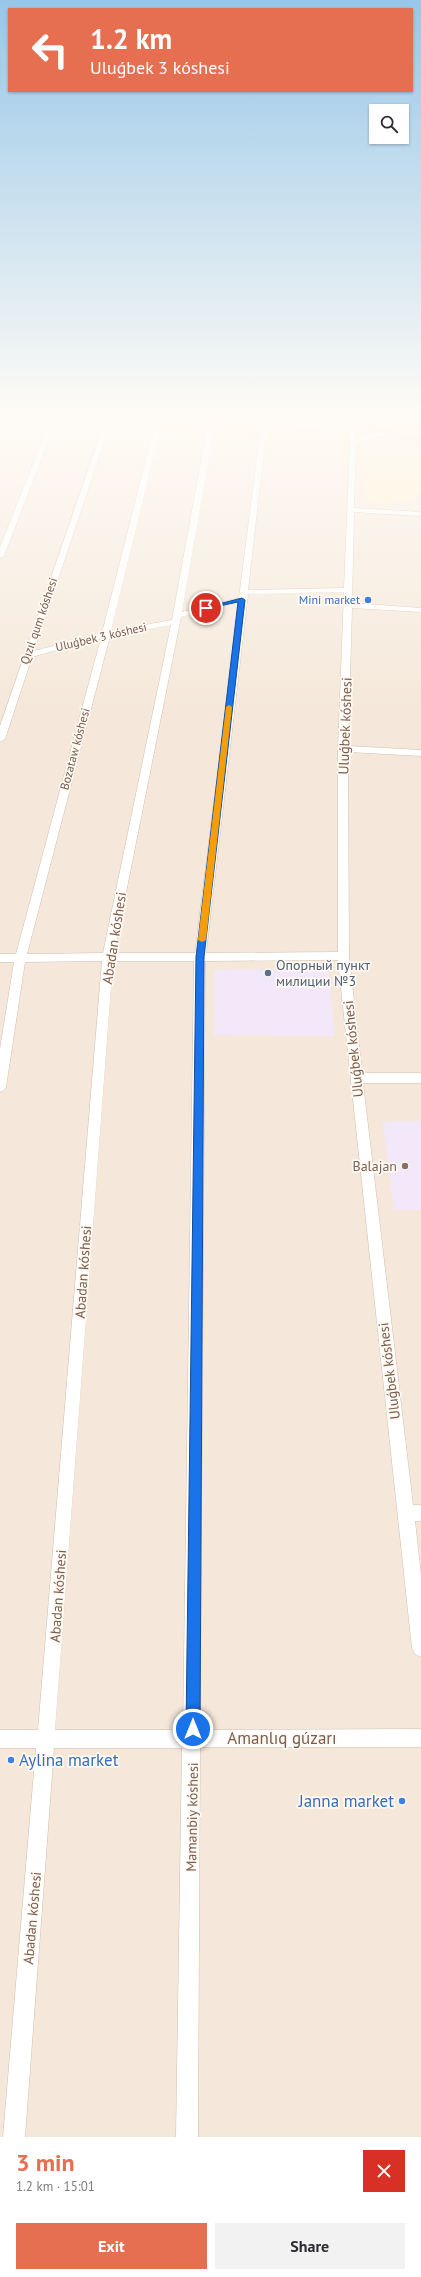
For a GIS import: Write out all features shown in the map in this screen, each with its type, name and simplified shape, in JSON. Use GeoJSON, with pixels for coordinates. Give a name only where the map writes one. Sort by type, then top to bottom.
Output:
{"type":"FeatureCollection","features":[{"type":"Feature","properties":{"kind":"street"},"geometry":{"type":"LineString","coordinates":[[0,556],[17,512]]}},
{"type":"Feature","properties":{"kind":"street","name":"Qızıl qum kóshesi"},"geometry":{"type":"LineString","coordinates":[[0,739],[77,512]]}},
{"type":"Feature","properties":{"kind":"street","name":"Bozataw kóshesi"},"geometry":{"type":"LineString","coordinates":[[0,1087],[20,958],[137,512]]}},
{"type":"Feature","properties":{"kind":"street","name":"Abadan kóshesi"},"geometry":{"type":"LineString","coordinates":[[14,2137],[108,957],[177,619],[196,512]]}},
{"type":"Feature","properties":{"kind":"street","name":"Mamanbiy kóshesi"},"geometry":{"type":"LineString","coordinates":[[187,2137],[193,1739],[200,957],[253,512]]}},
{"type":"Feature","properties":{"kind":"street","name":"Uluǵbek kóshesi"},"geometry":{"type":"LineString","coordinates":[[352,512],[343,749],[342,956],[356,1078],[413,1513],[421,1648]]}},
{"type":"Feature","properties":{"kind":"street"},"geometry":{"type":"LineString","coordinates":[[382,512],[421,514]]}},
{"type":"Feature","properties":{"kind":"street","name":"Uluǵbek 3 kóshesi"},"geometry":{"type":"LineString","coordinates":[[27,656],[106,634],[177,619],[242,596],[349,590]]}},
{"type":"Feature","properties":{"kind":"street"},"geometry":{"type":"LineString","coordinates":[[349,605],[421,610]]}},
{"type":"Feature","properties":{"kind":"street"},"geometry":{"type":"LineString","coordinates":[[343,749],[421,753]]}},
{"type":"Feature","properties":{"kind":"street"},"geometry":{"type":"LineString","coordinates":[[0,958],[342,956]]}},
{"type":"Feature","properties":{"kind":"street"},"geometry":{"type":"LineString","coordinates":[[356,1078],[421,1078]]}},
{"type":"Feature","properties":{"kind":"street","name":"Amanlıq gúzarı"},"geometry":{"type":"LineString","coordinates":[[0,1739],[421,1738]]}},
{"type":"Feature","properties":{"kind":"shaded area"},"geometry":{"type":"Polygon","coordinates":[[[0,512],[421,512],[421,2137],[0,2137],[0,512]]]}},
{"type":"Feature","properties":{"kind":"shaded area"},"geometry":{"type":"Polygon","coordinates":[[[328,969],[335,1036],[214,1035],[214,970],[328,969]]]}},
{"type":"Feature","properties":{"kind":"shaded area","name":"Balajan"},"geometry":{"type":"Polygon","coordinates":[[[421,1121],[421,1210],[394,1210],[383,1122],[421,1121]]]}},
{"type":"Feature","properties":{"kind":"slow traffic"},"geometry":{"type":"LineString","coordinates":[[202,940],[229,707]]}},
{"type":"Feature","properties":{"kind":"place","name":"Mini market"},"geometry":{"type":"Point","coordinates":[368,600]}},
{"type":"Feature","properties":{"kind":"place","name":"Опорный пункт милиции №3"},"geometry":{"type":"Point","coordinates":[268,973]}},
{"type":"Feature","properties":{"kind":"place","name":"Balajan"},"geometry":{"type":"Point","coordinates":[405,1166]}},
{"type":"Feature","properties":{"kind":"place","name":"Aylina market"},"geometry":{"type":"Point","coordinates":[11,1760]}},
{"type":"Feature","properties":{"kind":"place","name":"Janna market"},"geometry":{"type":"Point","coordinates":[402,1801]}},
{"type":"Feature","properties":{"kind":"route"},"geometry":{"type":"LineString","coordinates":[[193,1729],[200,957],[242,600],[234,600],[206,608]]}}]}
